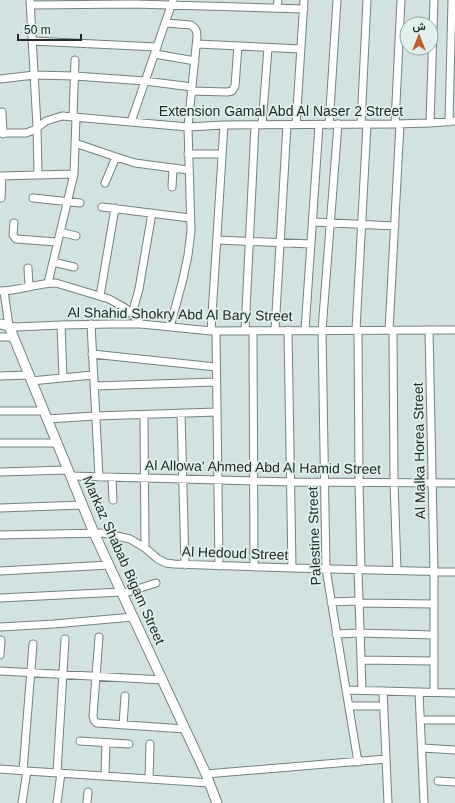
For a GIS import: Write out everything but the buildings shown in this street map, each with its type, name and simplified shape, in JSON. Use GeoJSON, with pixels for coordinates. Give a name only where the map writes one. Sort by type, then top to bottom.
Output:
{"type":"FeatureCollection","features":[{"type":"Feature","properties":{"kind":"main road","name":"Markaz Shabab Bigam Street"},"geometry":{"type":"LineString","coordinates":[[5,325],[14,337],[94,533],[206,774],[217,803]]}},
{"type":"Feature","properties":{"kind":"street"},"geometry":{"type":"LineString","coordinates":[[277,8],[278,0]]}},
{"type":"Feature","properties":{"kind":"street"},"geometry":{"type":"LineString","coordinates":[[296,125],[304,0]]}},
{"type":"Feature","properties":{"kind":"street"},"geometry":{"type":"LineString","coordinates":[[329,125],[337,0]]}},
{"type":"Feature","properties":{"kind":"street"},"geometry":{"type":"LineString","coordinates":[[362,690],[359,602],[357,330],[362,224],[367,0]]}},
{"type":"Feature","properties":{"kind":"street"},"geometry":{"type":"LineString","coordinates":[[397,570],[391,330],[401,0]]}},
{"type":"Feature","properties":{"kind":"street"},"geometry":{"type":"LineString","coordinates":[[430,124],[434,0]]}},
{"type":"Feature","properties":{"kind":"street"},"geometry":{"type":"LineString","coordinates":[[452,0],[452,122]]}},
{"type":"Feature","properties":{"kind":"street"},"geometry":{"type":"LineString","coordinates":[[38,175],[31,3],[172,3],[304,9]]}},
{"type":"Feature","properties":{"kind":"street"},"geometry":{"type":"LineString","coordinates":[[130,122],[146,81],[172,3]]}},
{"type":"Feature","properties":{"kind":"street"},"geometry":{"type":"LineString","coordinates":[[166,23],[194,26],[197,32],[188,127],[190,218],[188,256],[170,327]]}},
{"type":"Feature","properties":{"kind":"street"},"geometry":{"type":"LineString","coordinates":[[32,41],[156,50],[195,61]]}},
{"type":"Feature","properties":{"kind":"street"},"geometry":{"type":"LineString","coordinates":[[197,44],[301,49]]}},
{"type":"Feature","properties":{"kind":"street"},"geometry":{"type":"LineString","coordinates":[[0,79],[34,75],[75,76],[146,81],[192,89],[227,92],[232,91],[235,86],[238,46]]}},
{"type":"Feature","properties":{"kind":"street"},"geometry":{"type":"LineString","coordinates":[[254,567],[254,481],[249,331],[250,242],[259,125],[268,48]]}},
{"type":"Feature","properties":{"kind":"street"},"geometry":{"type":"LineString","coordinates":[[48,283],[74,174],[75,60]]}},
{"type":"Feature","properties":{"kind":"street"},"geometry":{"type":"LineString","coordinates":[[1,133],[2,112]]}},
{"type":"Feature","properties":{"kind":"street","name":"Extension Gamal Abd Al Naser 2 Street"},"geometry":{"type":"LineString","coordinates":[[1,133],[26,133],[34,130],[46,121],[57,117],[75,117],[188,127],[224,125],[430,124],[452,122]]}},
{"type":"Feature","properties":{"kind":"street","name":"Palestine Street"},"geometry":{"type":"LineString","coordinates":[[338,124],[322,330],[326,569],[358,762]]}},
{"type":"Feature","properties":{"kind":"street"},"geometry":{"type":"LineString","coordinates":[[219,566],[216,366],[213,331],[224,125]]}},
{"type":"Feature","properties":{"kind":"street"},"geometry":{"type":"LineString","coordinates":[[275,330],[287,125]]}},
{"type":"Feature","properties":{"kind":"street"},"geometry":{"type":"LineString","coordinates":[[305,330],[319,125]]}},
{"type":"Feature","properties":{"kind":"street"},"geometry":{"type":"LineString","coordinates":[[75,143],[135,163],[188,170]]}},
{"type":"Feature","properties":{"kind":"street"},"geometry":{"type":"LineString","coordinates":[[188,154],[222,154]]}},
{"type":"Feature","properties":{"kind":"street"},"geometry":{"type":"LineString","coordinates":[[105,183],[116,157]]}},
{"type":"Feature","properties":{"kind":"street"},"geometry":{"type":"LineString","coordinates":[[172,187],[173,168]]}},
{"type":"Feature","properties":{"kind":"street"},"geometry":{"type":"LineString","coordinates":[[1,198],[1,176],[74,174]]}},
{"type":"Feature","properties":{"kind":"street"},"geometry":{"type":"LineString","coordinates":[[33,198],[80,203]]}},
{"type":"Feature","properties":{"kind":"street"},"geometry":{"type":"LineString","coordinates":[[102,207],[190,218]]}},
{"type":"Feature","properties":{"kind":"street"},"geometry":{"type":"LineString","coordinates":[[100,296],[115,208]]}},
{"type":"Feature","properties":{"kind":"street"},"geometry":{"type":"LineString","coordinates":[[132,314],[139,289],[152,213]]}},
{"type":"Feature","properties":{"kind":"street"},"geometry":{"type":"LineString","coordinates":[[312,222],[395,226]]}},
{"type":"Feature","properties":{"kind":"street"},"geometry":{"type":"LineString","coordinates":[[14,223],[13,235],[16,239],[57,242]]}},
{"type":"Feature","properties":{"kind":"street"},"geometry":{"type":"LineString","coordinates":[[60,232],[76,236]]}},
{"type":"Feature","properties":{"kind":"street"},"geometry":{"type":"LineString","coordinates":[[217,240],[311,244]]}},
{"type":"Feature","properties":{"kind":"street"},"geometry":{"type":"LineString","coordinates":[[53,262],[74,267]]}},
{"type":"Feature","properties":{"kind":"street"},"geometry":{"type":"LineString","coordinates":[[28,268],[29,287]]}},
{"type":"Feature","properties":{"kind":"street"},"geometry":{"type":"LineString","coordinates":[[5,325],[2,291],[48,283],[63,284],[117,303],[132,314],[141,324]]}},
{"type":"Feature","properties":{"kind":"street"},"geometry":{"type":"LineString","coordinates":[[91,324],[99,477]]}},
{"type":"Feature","properties":{"kind":"street","name":"Al Shahid Shokry Abd Al Bary Street"},"geometry":{"type":"LineString","coordinates":[[5,325],[22,328],[61,325],[141,324],[213,331],[455,330]]}},
{"type":"Feature","properties":{"kind":"street"},"geometry":{"type":"LineString","coordinates":[[61,325],[63,378]]}},
{"type":"Feature","properties":{"kind":"street"},"geometry":{"type":"LineString","coordinates":[[288,330],[292,568]]}},
{"type":"Feature","properties":{"kind":"street","name":"Al Malka Horea Street"},"geometry":{"type":"LineString","coordinates":[[429,330],[434,571],[434,692]]}},
{"type":"Feature","properties":{"kind":"street"},"geometry":{"type":"LineString","coordinates":[[0,337],[14,337]]}},
{"type":"Feature","properties":{"kind":"street"},"geometry":{"type":"LineString","coordinates":[[92,354],[216,366]]}},
{"type":"Feature","properties":{"kind":"street"},"geometry":{"type":"LineString","coordinates":[[0,376],[63,378],[93,374]]}},
{"type":"Feature","properties":{"kind":"street"},"geometry":{"type":"LineString","coordinates":[[94,386],[216,382]]}},
{"type":"Feature","properties":{"kind":"street"},"geometry":{"type":"LineString","coordinates":[[0,411],[46,415],[95,416],[217,412]]}},
{"type":"Feature","properties":{"kind":"street"},"geometry":{"type":"LineString","coordinates":[[181,413],[185,565]]}},
{"type":"Feature","properties":{"kind":"street"},"geometry":{"type":"LineString","coordinates":[[144,415],[146,548]]}},
{"type":"Feature","properties":{"kind":"street"},"geometry":{"type":"LineString","coordinates":[[0,443],[57,443]]}},
{"type":"Feature","properties":{"kind":"street","name":"Al Allowa' Ahmed Abd Al Hamid Street"},"geometry":{"type":"LineString","coordinates":[[0,472],[70,473],[112,478],[291,482],[455,482]]}},
{"type":"Feature","properties":{"kind":"street"},"geometry":{"type":"LineString","coordinates":[[112,478],[113,500]]}},
{"type":"Feature","properties":{"kind":"street"},"geometry":{"type":"LineString","coordinates":[[0,508],[83,505]]}},
{"type":"Feature","properties":{"kind":"street","name":"Al Hedoud Street"},"geometry":{"type":"LineString","coordinates":[[0,535],[103,534],[130,540],[146,548],[158,559],[185,565],[455,572]]}},
{"type":"Feature","properties":{"kind":"street"},"geometry":{"type":"LineString","coordinates":[[0,571],[109,565]]}},
{"type":"Feature","properties":{"kind":"street"},"geometry":{"type":"LineString","coordinates":[[0,598],[122,593],[156,583]]}},
{"type":"Feature","properties":{"kind":"street"},"geometry":{"type":"LineString","coordinates":[[331,602],[357,601],[434,604]]}},
{"type":"Feature","properties":{"kind":"street"},"geometry":{"type":"LineString","coordinates":[[0,627],[133,617]]}},
{"type":"Feature","properties":{"kind":"street"},"geometry":{"type":"LineString","coordinates":[[336,634],[360,633],[434,635]]}},
{"type":"Feature","properties":{"kind":"street"},"geometry":{"type":"LineString","coordinates":[[99,637],[93,716],[94,720],[97,723],[185,729]]}},
{"type":"Feature","properties":{"kind":"street"},"geometry":{"type":"LineString","coordinates":[[57,803],[65,639]]}},
{"type":"Feature","properties":{"kind":"street"},"geometry":{"type":"LineString","coordinates":[[0,655],[1,640]]}},
{"type":"Feature","properties":{"kind":"street"},"geometry":{"type":"LineString","coordinates":[[22,803],[33,644]]}},
{"type":"Feature","properties":{"kind":"street"},"geometry":{"type":"LineString","coordinates":[[361,660],[434,661]]}},
{"type":"Feature","properties":{"kind":"street"},"geometry":{"type":"LineString","coordinates":[[0,671],[163,680]]}},
{"type":"Feature","properties":{"kind":"street"},"geometry":{"type":"LineString","coordinates":[[346,690],[455,693]]}},
{"type":"Feature","properties":{"kind":"street"},"geometry":{"type":"LineString","coordinates":[[383,691],[388,803]]}},
{"type":"Feature","properties":{"kind":"street"},"geometry":{"type":"LineString","coordinates":[[419,692],[424,803]]}},
{"type":"Feature","properties":{"kind":"street"},"geometry":{"type":"LineString","coordinates":[[123,725],[125,696]]}},
{"type":"Feature","properties":{"kind":"street"},"geometry":{"type":"LineString","coordinates":[[349,706],[384,706]]}},
{"type":"Feature","properties":{"kind":"street"},"geometry":{"type":"LineString","coordinates":[[420,720],[455,720]]}},
{"type":"Feature","properties":{"kind":"street"},"geometry":{"type":"LineString","coordinates":[[80,741],[129,744]]}},
{"type":"Feature","properties":{"kind":"street"},"geometry":{"type":"LineString","coordinates":[[105,776],[106,743]]}},
{"type":"Feature","properties":{"kind":"street"},"geometry":{"type":"LineString","coordinates":[[149,779],[150,744]]}},
{"type":"Feature","properties":{"kind":"street"},"geometry":{"type":"LineString","coordinates":[[422,748],[455,750]]}},
{"type":"Feature","properties":{"kind":"street"},"geometry":{"type":"LineString","coordinates":[[206,774],[386,759]]}},
{"type":"Feature","properties":{"kind":"street"},"geometry":{"type":"LineString","coordinates":[[0,768],[25,771],[210,783]]}},
{"type":"Feature","properties":{"kind":"street"},"geometry":{"type":"LineString","coordinates":[[438,782],[455,782]]}},
{"type":"Feature","properties":{"kind":"street"},"geometry":{"type":"LineString","coordinates":[[87,803],[88,792]]}}]}
